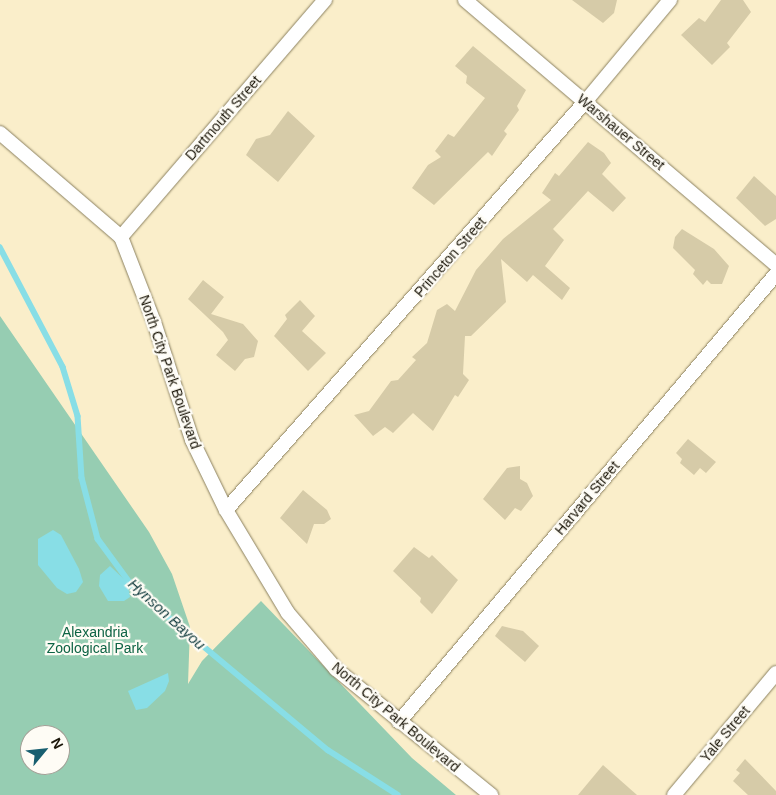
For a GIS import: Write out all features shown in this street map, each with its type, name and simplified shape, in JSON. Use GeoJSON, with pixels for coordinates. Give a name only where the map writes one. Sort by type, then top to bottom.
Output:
{"type":"FeatureCollection","features":[{"type":"Feature","properties":{"kind":"street","name":"Dartmouth Street"},"geometry":{"type":"LineString","coordinates":[[121,236],[325,0]]}},
{"type":"Feature","properties":{"kind":"street","name":"Warshauer Street"},"geometry":{"type":"LineString","coordinates":[[465,0],[776,265]]}},
{"type":"Feature","properties":{"kind":"street","name":"Princeton Street"},"geometry":{"type":"LineString","coordinates":[[226,510],[586,102],[670,0]]}},
{"type":"Feature","properties":{"kind":"street","name":"North City Park Boulevard"},"geometry":{"type":"LineString","coordinates":[[0,133],[121,236],[154,322],[192,440],[226,510],[288,613],[336,669],[491,795]]}},
{"type":"Feature","properties":{"kind":"street","name":"Harvard Street"},"geometry":{"type":"LineString","coordinates":[[399,722],[776,274]]}},
{"type":"Feature","properties":{"kind":"street","name":"Yale Street"},"geometry":{"type":"LineString","coordinates":[[674,795],[776,673]]}},
{"type":"Feature","properties":{"kind":"green space","name":"Alexandria Zoological Park"},"geometry":{"type":"Polygon","coordinates":[[[0,316],[149,532],[172,574],[190,627],[188,684],[202,661],[261,601],[412,758],[456,795],[0,795],[0,316]]]}},
{"type":"Feature","properties":{"kind":"water"},"geometry":{"type":"Polygon","coordinates":[[[53,530],[61,535],[79,569],[83,582],[76,592],[67,594],[57,588],[38,565],[38,539],[53,530]]]}},
{"type":"Feature","properties":{"kind":"water"},"geometry":{"type":"Polygon","coordinates":[[[110,566],[127,582],[130,597],[124,601],[108,601],[99,586],[100,575],[110,566]]]}},
{"type":"Feature","properties":{"kind":"water"},"geometry":{"type":"Polygon","coordinates":[[[168,673],[169,681],[165,691],[147,708],[136,710],[128,691],[168,673]]]}},
{"type":"Feature","properties":{"kind":"building"},"geometry":{"type":"Polygon","coordinates":[[[572,0],[617,0],[614,13],[603,23],[572,0]]]}},
{"type":"Feature","properties":{"kind":"building"},"geometry":{"type":"Polygon","coordinates":[[[721,0],[743,0],[751,12],[727,43],[730,47],[712,65],[681,35],[699,18],[705,22],[721,0]]]}},
{"type":"Feature","properties":{"kind":"building"},"geometry":{"type":"Polygon","coordinates":[[[473,46],[526,90],[517,106],[519,110],[504,131],[507,134],[492,156],[488,152],[434,205],[412,188],[428,165],[441,157],[435,151],[448,134],[454,137],[485,98],[466,83],[467,76],[455,66],[473,46]]]}},
{"type":"Feature","properties":{"kind":"building"},"geometry":{"type":"Polygon","coordinates":[[[288,111],[315,136],[278,182],[246,155],[256,139],[270,135],[288,111]]]}},
{"type":"Feature","properties":{"kind":"building"},"geometry":{"type":"Polygon","coordinates":[[[588,142],[604,153],[611,163],[602,174],[626,198],[613,212],[588,191],[553,229],[564,240],[545,266],[570,288],[562,300],[533,275],[527,282],[501,259],[506,302],[471,336],[465,336],[463,374],[469,380],[458,397],[455,395],[433,431],[413,413],[393,433],[385,427],[373,436],[354,415],[369,411],[391,381],[398,380],[416,360],[412,357],[427,343],[437,310],[447,304],[455,311],[476,270],[503,239],[551,200],[542,193],[555,173],[559,176],[588,142]]]}},
{"type":"Feature","properties":{"kind":"building"},"geometry":{"type":"Polygon","coordinates":[[[754,176],[776,196],[776,219],[765,226],[736,198],[754,176]]]}},
{"type":"Feature","properties":{"kind":"building"},"geometry":{"type":"Polygon","coordinates":[[[682,229],[714,249],[729,266],[722,284],[711,284],[707,280],[703,285],[693,274],[695,270],[673,248],[675,237],[682,229]]]}},
{"type":"Feature","properties":{"kind":"building"},"geometry":{"type":"Polygon","coordinates":[[[203,280],[224,297],[211,314],[243,324],[258,341],[254,357],[245,359],[235,371],[216,355],[228,340],[223,332],[188,299],[203,280]]]}},
{"type":"Feature","properties":{"kind":"building"},"geometry":{"type":"Polygon","coordinates":[[[300,300],[315,316],[302,331],[326,353],[308,371],[274,336],[287,319],[285,315],[300,300]]]}},
{"type":"Feature","properties":{"kind":"building"},"geometry":{"type":"Polygon","coordinates":[[[688,439],[716,462],[706,473],[700,468],[694,475],[680,463],[682,459],[676,453],[688,439]]]}},
{"type":"Feature","properties":{"kind":"building"},"geometry":{"type":"Polygon","coordinates":[[[520,466],[520,479],[527,483],[533,496],[521,511],[515,508],[505,520],[483,499],[507,468],[520,466]]]}},
{"type":"Feature","properties":{"kind":"building"},"geometry":{"type":"Polygon","coordinates":[[[303,490],[327,510],[331,519],[324,524],[314,524],[307,544],[280,518],[303,490]]]}},
{"type":"Feature","properties":{"kind":"building"},"geometry":{"type":"Polygon","coordinates":[[[414,547],[429,558],[432,555],[458,580],[432,614],[420,602],[421,598],[393,571],[414,547]]]}},
{"type":"Feature","properties":{"kind":"building"},"geometry":{"type":"Polygon","coordinates":[[[502,626],[523,631],[539,646],[525,662],[495,636],[502,626]]]}},
{"type":"Feature","properties":{"kind":"building"},"geometry":{"type":"Polygon","coordinates":[[[745,759],[776,791],[776,795],[748,795],[733,781],[740,773],[736,770],[745,759]]]}},
{"type":"Feature","properties":{"kind":"building"},"geometry":{"type":"Polygon","coordinates":[[[603,765],[637,795],[578,795],[603,765]]]}},
{"type":"Feature","properties":{"kind":"waterway","name":"Hynson Bayou"},"geometry":{"type":"LineString","coordinates":[[0,247],[63,367],[78,416],[82,478],[98,539],[134,588],[328,750],[398,795]]}}]}
